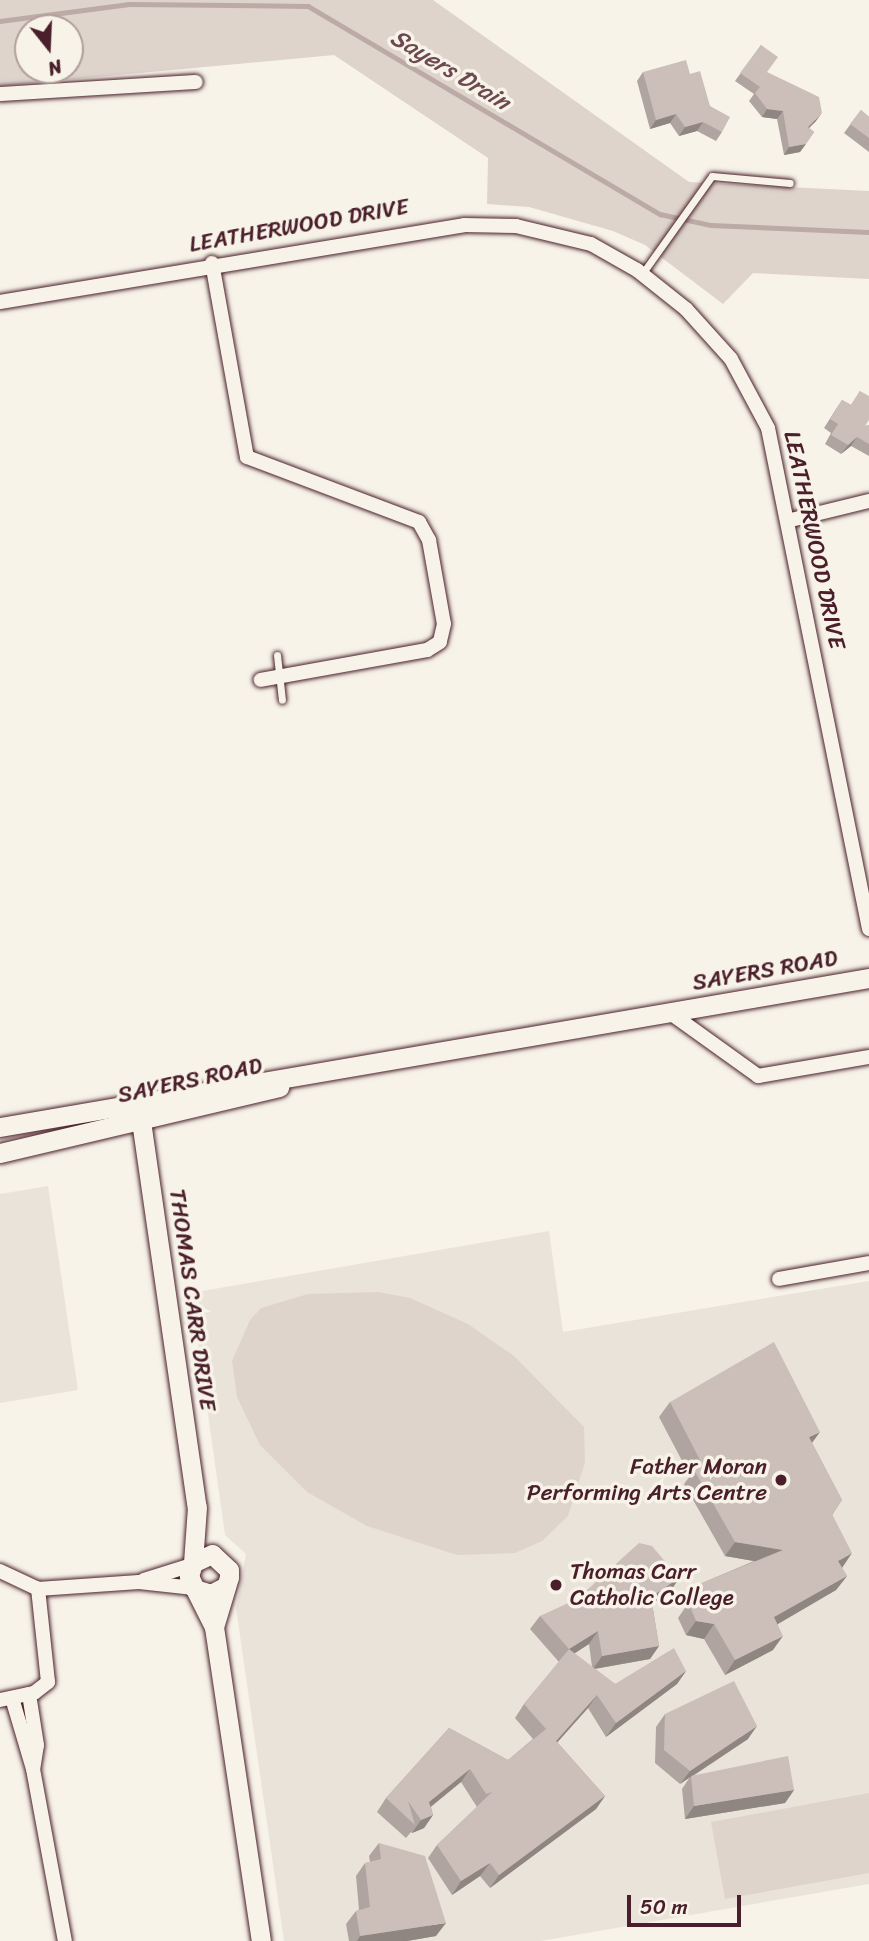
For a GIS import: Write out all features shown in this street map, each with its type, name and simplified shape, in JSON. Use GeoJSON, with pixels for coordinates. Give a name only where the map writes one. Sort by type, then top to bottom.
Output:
{"type":"FeatureCollection","features":[{"type":"Feature","properties":{"kind":"street"},"geometry":{"type":"LineString","coordinates":[[0,94],[196,82]]}},
{"type":"Feature","properties":{"kind":"street","name":"LEATHERWOOD DRIVE"},"geometry":{"type":"LineString","coordinates":[[0,302],[212,263],[464,225],[516,226],[591,244],[642,274],[686,309],[731,359],[768,428],[791,520],[869,929]]}},
{"type":"Feature","properties":{"kind":"street"},"geometry":{"type":"LineString","coordinates":[[212,263],[243,432],[254,454],[272,468],[424,527],[444,628],[440,642],[427,650],[261,680]]}},
{"type":"Feature","properties":{"kind":"street"},"geometry":{"type":"LineString","coordinates":[[791,520],[869,501]]}},
{"type":"Feature","properties":{"kind":"street","name":"SAYERS ROAD"},"geometry":{"type":"LineString","coordinates":[[0,1126],[139,1108],[392,1059],[869,978]]}},
{"type":"Feature","properties":{"kind":"street","name":"SAYERS ROAD"},"geometry":{"type":"LineString","coordinates":[[669,1012],[758,1076],[869,1058]]}},
{"type":"Feature","properties":{"kind":"street","name":"SAYERS ROAD"},"geometry":{"type":"LineString","coordinates":[[0,1153],[139,1108]]}},
{"type":"Feature","properties":{"kind":"street","name":"THOMAS CARR DRIVE"},"geometry":{"type":"LineString","coordinates":[[139,1108],[197,1507],[192,1564]]}},
{"type":"Feature","properties":{"kind":"street"},"geometry":{"type":"LineString","coordinates":[[779,1279],[869,1263]]}},
{"type":"Feature","properties":{"kind":"street","name":"THOMAS CARR DRIVE"},"geometry":{"type":"LineString","coordinates":[[197,1507],[219,1557]]}},
{"type":"Feature","properties":{"kind":"street"},"geometry":{"type":"LineString","coordinates":[[139,1582],[192,1564],[205,1555],[219,1557],[229,1570],[214,1627]]}},
{"type":"Feature","properties":{"kind":"street"},"geometry":{"type":"LineString","coordinates":[[192,1564],[195,1588],[214,1627],[261,1941]]}},
{"type":"Feature","properties":{"kind":"street"},"geometry":{"type":"LineString","coordinates":[[0,1571],[38,1590],[139,1582],[195,1588],[211,1594],[226,1586]]}},
{"type":"Feature","properties":{"kind":"street"},"geometry":{"type":"LineString","coordinates":[[38,1590],[49,1678],[29,1694],[6,1699],[33,1769],[65,1941]]}},
{"type":"Feature","properties":{"kind":"street"},"geometry":{"type":"LineString","coordinates":[[29,1694],[37,1745],[33,1769]]}},
{"type":"Feature","properties":{"kind":"lane"},"geometry":{"type":"LineString","coordinates":[[642,274],[712,176],[790,183]]}},
{"type":"Feature","properties":{"kind":"lane"},"geometry":{"type":"LineString","coordinates":[[277,655],[282,677],[282,700]]}},
{"type":"Feature","properties":{"kind":"shaded area"},"geometry":{"type":"Polygon","coordinates":[[[0,0],[433,0],[689,182],[869,191],[869,279],[753,273],[723,304],[645,245],[613,231],[529,207],[487,204],[488,158],[334,55],[84,78],[84,14],[14,14],[14,84],[22,84],[0,86],[0,0]]]}},
{"type":"Feature","properties":{"kind":"shaded area"},"geometry":{"type":"Polygon","coordinates":[[[48,1186],[78,1390],[0,1403],[0,1194],[48,1186]]]}},
{"type":"Feature","properties":{"kind":"shaded area","name":"Thomas Carr Catholic College"},"geometry":{"type":"Polygon","coordinates":[[[549,1231],[563,1332],[869,1281],[869,1884],[541,1941],[284,1941],[236,1608],[246,1554],[225,1535],[191,1293],[549,1231]]]}},
{"type":"Feature","properties":{"kind":"shaded area"},"geometry":{"type":"Polygon","coordinates":[[[378,1292],[410,1298],[468,1324],[514,1356],[584,1427],[585,1462],[568,1516],[542,1541],[515,1553],[457,1555],[367,1526],[307,1492],[260,1445],[237,1397],[232,1361],[250,1320],[261,1308],[308,1294],[378,1292]]]}},
{"type":"Feature","properties":{"kind":"shaded area"},"geometry":{"type":"Polygon","coordinates":[[[869,1793],[869,1873],[725,1899],[711,1822],[869,1793]]]}},
{"type":"Feature","properties":{"kind":"building"},"geometry":{"type":"Polygon","coordinates":[[[761,45],[778,57],[767,72],[819,97],[822,113],[808,127],[814,132],[806,144],[789,147],[783,111],[767,109],[755,93],[760,87],[740,73],[761,45]]]}},
{"type":"Feature","properties":{"kind":"building"},"geometry":{"type":"Polygon","coordinates":[[[686,60],[690,74],[700,71],[710,106],[730,117],[722,132],[703,122],[685,127],[676,114],[656,120],[643,72],[686,60]]]}},
{"type":"Feature","properties":{"kind":"building"},"geometry":{"type":"Polygon","coordinates":[[[861,110],[869,117],[869,138],[850,124],[861,110]]]}},
{"type":"Feature","properties":{"kind":"building"},"geometry":{"type":"Polygon","coordinates":[[[860,391],[869,396],[869,420],[865,426],[869,425],[869,444],[857,437],[848,445],[831,435],[838,424],[830,419],[842,400],[851,405],[860,391]]]}},
{"type":"Feature","properties":{"kind":"building"},"geometry":{"type":"Polygon","coordinates":[[[774,1342],[820,1432],[809,1437],[842,1500],[832,1514],[852,1553],[838,1561],[847,1576],[774,1617],[783,1636],[735,1660],[714,1624],[696,1621],[689,1604],[702,1583],[783,1550],[735,1542],[694,1470],[702,1464],[670,1402],[774,1342]]]}},
{"type":"Feature","properties":{"kind":"building"},"geometry":{"type":"Polygon","coordinates":[[[639,1543],[652,1546],[679,1578],[651,1597],[659,1646],[602,1656],[598,1631],[569,1649],[540,1616],[577,1599],[639,1543]]]}},
{"type":"Feature","properties":{"kind":"building"},"geometry":{"type":"Polygon","coordinates":[[[674,1648],[686,1671],[616,1723],[597,1695],[556,1741],[605,1796],[499,1875],[490,1863],[461,1881],[437,1845],[492,1792],[486,1794],[470,1769],[429,1802],[433,1815],[421,1820],[408,1801],[415,1825],[386,1798],[449,1728],[508,1760],[546,1729],[524,1704],[569,1649],[615,1684],[674,1648]]]}},
{"type":"Feature","properties":{"kind":"building"},"geometry":{"type":"Polygon","coordinates":[[[734,1681],[757,1726],[690,1771],[664,1750],[665,1714],[734,1681]]]}},
{"type":"Feature","properties":{"kind":"building"},"geometry":{"type":"Polygon","coordinates":[[[788,1756],[794,1790],[694,1806],[691,1776],[788,1756]]]}},
{"type":"Feature","properties":{"kind":"building"},"geometry":{"type":"Polygon","coordinates":[[[379,1843],[425,1856],[446,1923],[360,1936],[356,1911],[370,1907],[365,1863],[381,1859],[379,1843]]]}},
{"type":"Feature","properties":{"kind":"waterway","name":"Sayers Drain"},"geometry":{"type":"LineString","coordinates":[[0,21],[129,4],[308,6],[660,214],[711,225],[869,232]]}},
{"type":"Feature","properties":{"kind":"place","name":"Father Moran Performing Arts Centre"},"geometry":{"type":"Point","coordinates":[781,1480]}},
{"type":"Feature","properties":{"kind":"place","name":"Thomas Carr Catholic College"},"geometry":{"type":"Point","coordinates":[556,1585]}}]}
